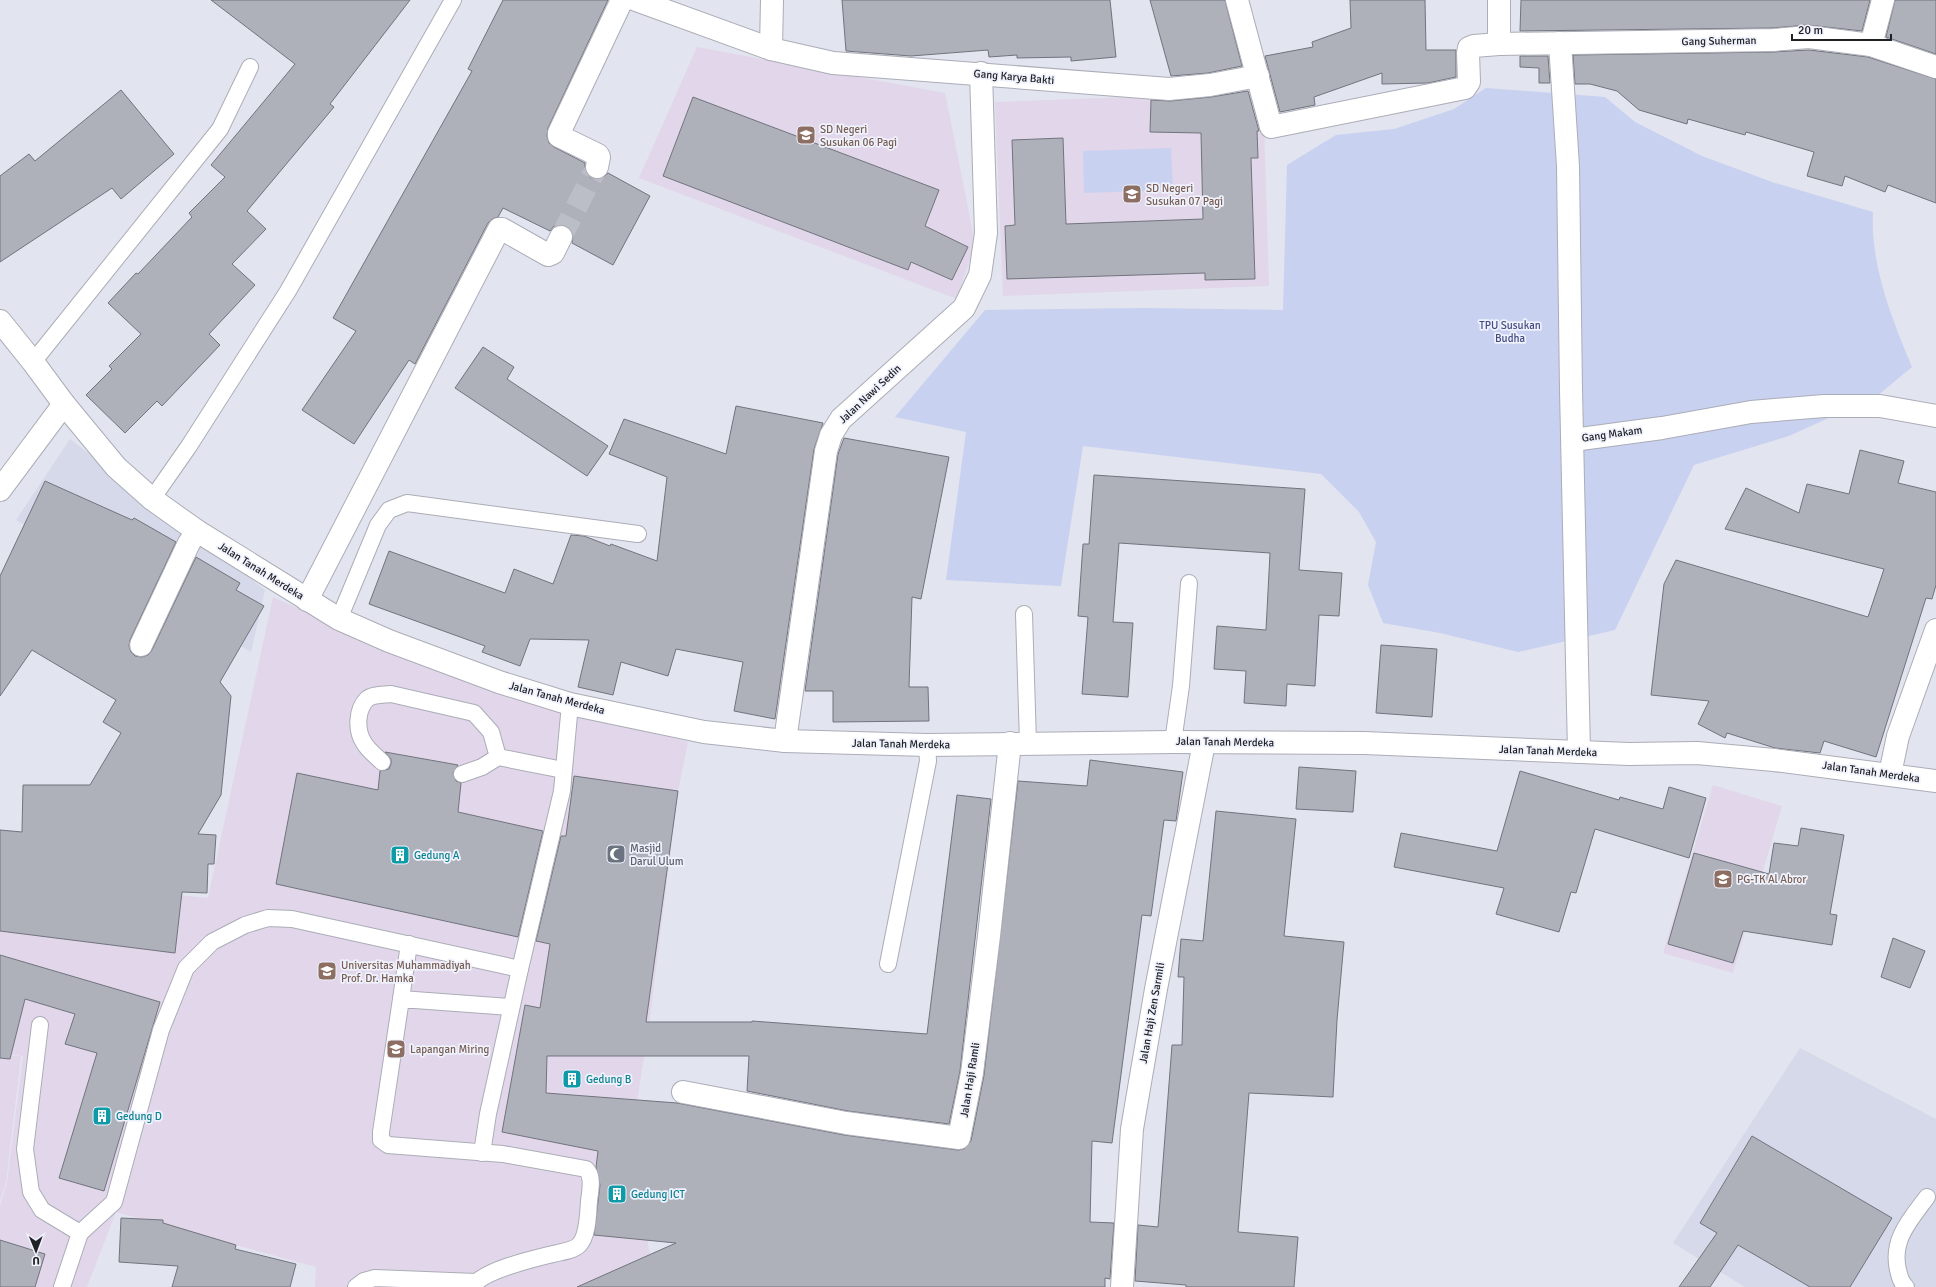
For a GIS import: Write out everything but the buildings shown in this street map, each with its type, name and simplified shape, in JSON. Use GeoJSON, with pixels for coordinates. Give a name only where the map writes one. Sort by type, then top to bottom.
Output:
{"type":"FeatureCollection","features":[{"type":"Feature","properties":{"kind":"street"},"geometry":{"type":"LineString","coordinates":[[597,167],[598,155],[560,136],[559,133],[621,2],[625,0]]}},
{"type":"Feature","properties":{"kind":"street","name":"Gang Karya Bakti"},"geometry":{"type":"LineString","coordinates":[[636,0],[771,49],[833,63],[1169,89],[1210,85],[1258,76]]}},
{"type":"Feature","properties":{"kind":"street"},"geometry":{"type":"LineString","coordinates":[[771,49],[772,0]]}},
{"type":"Feature","properties":{"kind":"street"},"geometry":{"type":"LineString","coordinates":[[1237,0],[1258,76]]}},
{"type":"Feature","properties":{"kind":"street"},"geometry":{"type":"LineString","coordinates":[[1499,0],[1499,44]]}},
{"type":"Feature","properties":{"kind":"street"},"geometry":{"type":"LineString","coordinates":[[1871,45],[1882,0]]}},
{"type":"Feature","properties":{"kind":"street","name":"Gang Suherman"},"geometry":{"type":"LineString","coordinates":[[1258,76],[1270,126],[1272,127],[1465,88],[1469,82],[1469,48],[1474,46],[1499,44],[1773,40],[1809,37],[1871,45],[1936,66]]}},
{"type":"Feature","properties":{"kind":"street"},"geometry":{"type":"LineString","coordinates":[[1560,43],[1568,166],[1573,440]]}},
{"type":"Feature","properties":{"kind":"street","name":"Jalan Nawi Sedin"},"geometry":{"type":"LineString","coordinates":[[785,741],[826,452],[831,435],[841,419],[964,308],[980,275],[986,233],[981,74]]}},
{"type":"Feature","properties":{"kind":"street"},"geometry":{"type":"LineString","coordinates":[[307,600],[498,230],[502,229],[548,255],[553,253],[561,237]]}},
{"type":"Feature","properties":{"kind":"street","name":"Jalan Tanah Merdeka"},"geometry":{"type":"LineString","coordinates":[[0,321],[64,404],[116,467],[152,499],[198,531],[339,619],[389,641],[499,682],[570,704],[704,732],[785,741],[928,745],[1173,742],[1364,743],[1629,754],[1697,753],[1774,760],[1936,781]]}},
{"type":"Feature","properties":{"kind":"street"},"geometry":{"type":"LineString","coordinates":[[0,490],[64,404]]}},
{"type":"Feature","properties":{"kind":"street","name":"Gang Makam"},"geometry":{"type":"LineString","coordinates":[[1579,752],[1573,440],[1662,428],[1751,412],[1824,406],[1880,406],[1936,416]]}},
{"type":"Feature","properties":{"kind":"street"},"geometry":{"type":"LineString","coordinates":[[141,645],[189,543],[198,531]]}},
{"type":"Feature","properties":{"kind":"street"},"geometry":{"type":"LineString","coordinates":[[1890,774],[1898,736],[1936,630]]}},
{"type":"Feature","properties":{"kind":"street","name":"Jalan Haji Ramli"},"geometry":{"type":"LineString","coordinates":[[683,1092],[846,1123],[959,1138],[974,1058],[1003,816],[1019,743]]}},
{"type":"Feature","properties":{"kind":"street","name":"Jalan Haji Zen Sarmili"},"geometry":{"type":"LineString","coordinates":[[1122,1287],[1132,1129],[1156,989],[1204,743]]}},
{"type":"Feature","properties":{"kind":"lane"},"geometry":{"type":"LineString","coordinates":[[152,499],[189,446],[288,291],[453,0]]}},
{"type":"Feature","properties":{"kind":"lane"},"geometry":{"type":"LineString","coordinates":[[33,362],[220,129],[250,67]]}},
{"type":"Feature","properties":{"kind":"lane"},"geometry":{"type":"LineString","coordinates":[[339,619],[378,525],[389,510],[407,503],[638,534]]}},
{"type":"Feature","properties":{"kind":"lane"},"geometry":{"type":"LineString","coordinates":[[1173,742],[1181,686],[1189,583]]}},
{"type":"Feature","properties":{"kind":"lane"},"geometry":{"type":"LineString","coordinates":[[1019,743],[1024,614]]}},
{"type":"Feature","properties":{"kind":"lane"},"geometry":{"type":"LineString","coordinates":[[382,762],[364,744],[358,730],[360,711],[368,699],[378,695],[391,694],[474,713],[491,732],[498,757]]}},
{"type":"Feature","properties":{"kind":"lane"},"geometry":{"type":"LineString","coordinates":[[482,1153],[488,1114],[511,1007],[562,791],[570,704]]}},
{"type":"Feature","properties":{"kind":"lane"},"geometry":{"type":"LineString","coordinates":[[888,964],[928,761],[928,745]]}},
{"type":"Feature","properties":{"kind":"lane"},"geometry":{"type":"LineString","coordinates":[[462,774],[482,767],[498,757],[563,770]]}},
{"type":"Feature","properties":{"kind":"lane"},"geometry":{"type":"LineString","coordinates":[[62,1287],[80,1233],[114,1202],[161,1030],[186,968],[212,942],[245,925],[268,918],[298,920],[520,969]]}},
{"type":"Feature","properties":{"kind":"lane"},"geometry":{"type":"LineString","coordinates":[[356,1287],[364,1281],[375,1278],[474,1284],[506,1266],[567,1251],[578,1246],[584,1235],[591,1179],[586,1170],[503,1154],[388,1146],[381,1140],[409,944]]}},
{"type":"Feature","properties":{"kind":"lane"},"geometry":{"type":"LineString","coordinates":[[400,999],[511,1007]]}},
{"type":"Feature","properties":{"kind":"lane"},"geometry":{"type":"LineString","coordinates":[[40,1025],[25,1148],[31,1192],[42,1210],[80,1233]]}},
{"type":"Feature","properties":{"kind":"lane"},"geometry":{"type":"LineString","coordinates":[[1906,1287],[1901,1283],[1897,1266],[1897,1243],[1910,1219],[1927,1197]]}},
{"type":"Feature","properties":{"kind":"shaded area","name":"SD Negeri Susukan 06 Pagi"},"geometry":{"type":"Polygon","coordinates":[[[697,47],[945,93],[975,243],[957,299],[639,178],[697,47]]]}},
{"type":"Feature","properties":{"kind":"shaded area","name":"SD Negeri Susukan 07 Pagi"},"geometry":{"type":"Polygon","coordinates":[[[1263,92],[1269,286],[1003,296],[995,102],[1263,92]]]}},
{"type":"Feature","properties":{"kind":"shaded area"},"geometry":{"type":"Polygon","coordinates":[[[70,439],[265,590],[251,652],[16,520],[70,439]]]}},
{"type":"Feature","properties":{"kind":"shaded area","name":"Universitas Muhammadiyah Prof. Dr. Hamka"},"geometry":{"type":"Polygon","coordinates":[[[273,597],[376,644],[477,686],[688,742],[678,791],[649,1025],[629,1153],[647,1159],[648,1244],[656,1287],[315,1287],[316,1267],[116,1212],[87,1287],[0,1287],[0,1206],[7,1183],[23,1056],[0,1053],[0,878],[208,898],[273,597]]]}},
{"type":"Feature","properties":{"kind":"shaded area","name":"PG-TK Al Abror"},"geometry":{"type":"Polygon","coordinates":[[[1713,785],[1782,806],[1733,973],[1663,953],[1713,785]]]}},
{"type":"Feature","properties":{"kind":"shaded area"},"geometry":{"type":"Polygon","coordinates":[[[1800,1048],[1936,1119],[1936,1287],[1745,1287],[1673,1243],[1800,1048]]]}},
{"type":"Feature","properties":{"kind":"shaded area"},"geometry":{"type":"Polygon","coordinates":[[[0,1055],[21,1056],[6,1182],[0,1201],[0,1055]]]}},
{"type":"Feature","properties":{"kind":"green space","name":"TPU Susukan Budha"},"geometry":{"type":"Polygon","coordinates":[[[1486,88],[1605,97],[1635,122],[1702,156],[1772,182],[1873,212],[1875,252],[1879,272],[1890,311],[1912,367],[1877,396],[1789,436],[1694,465],[1615,630],[1518,652],[1440,633],[1383,623],[1368,585],[1376,542],[1359,512],[1321,474],[1083,446],[1061,586],[946,580],[966,432],[895,417],[985,310],[1146,308],[1283,310],[1287,165],[1336,135],[1394,129],[1454,109],[1486,88]]]}},
{"type":"Feature","properties":{"kind":"green space"},"geometry":{"type":"Polygon","coordinates":[[[1171,148],[1173,190],[1084,193],[1083,151],[1171,148]]]}},
{"type":"Feature","properties":{"kind":"tunnel"},"geometry":{"type":"LineString","coordinates":[[561,237],[597,167]]}},
{"type":"Feature","properties":{"kind":"place","name":"SD Negeri Susukan 06 Pagi"},"geometry":{"type":"Point","coordinates":[806,135]}},
{"type":"Feature","properties":{"kind":"place","name":"SD Negeri Susukan 07 Pagi"},"geometry":{"type":"Point","coordinates":[1132,194]}},
{"type":"Feature","properties":{"kind":"place","name":"Masjid Darul Ulum"},"geometry":{"type":"Point","coordinates":[616,854]}},
{"type":"Feature","properties":{"kind":"place","name":"Gedung A"},"geometry":{"type":"Point","coordinates":[400,855]}},
{"type":"Feature","properties":{"kind":"place","name":"PG-TK Al Abror"},"geometry":{"type":"Point","coordinates":[1723,879]}},
{"type":"Feature","properties":{"kind":"place","name":"Universitas Muhammadiyah Prof. Dr. Hamka"},"geometry":{"type":"Point","coordinates":[327,971]}},
{"type":"Feature","properties":{"kind":"place","name":"Lapangan Miring"},"geometry":{"type":"Point","coordinates":[396,1049]}},
{"type":"Feature","properties":{"kind":"place","name":"Gedung B"},"geometry":{"type":"Point","coordinates":[572,1079]}},
{"type":"Feature","properties":{"kind":"place","name":"Gedung D"},"geometry":{"type":"Point","coordinates":[102,1116]}},
{"type":"Feature","properties":{"kind":"place","name":"Gedung ICT"},"geometry":{"type":"Point","coordinates":[617,1194]}}]}
